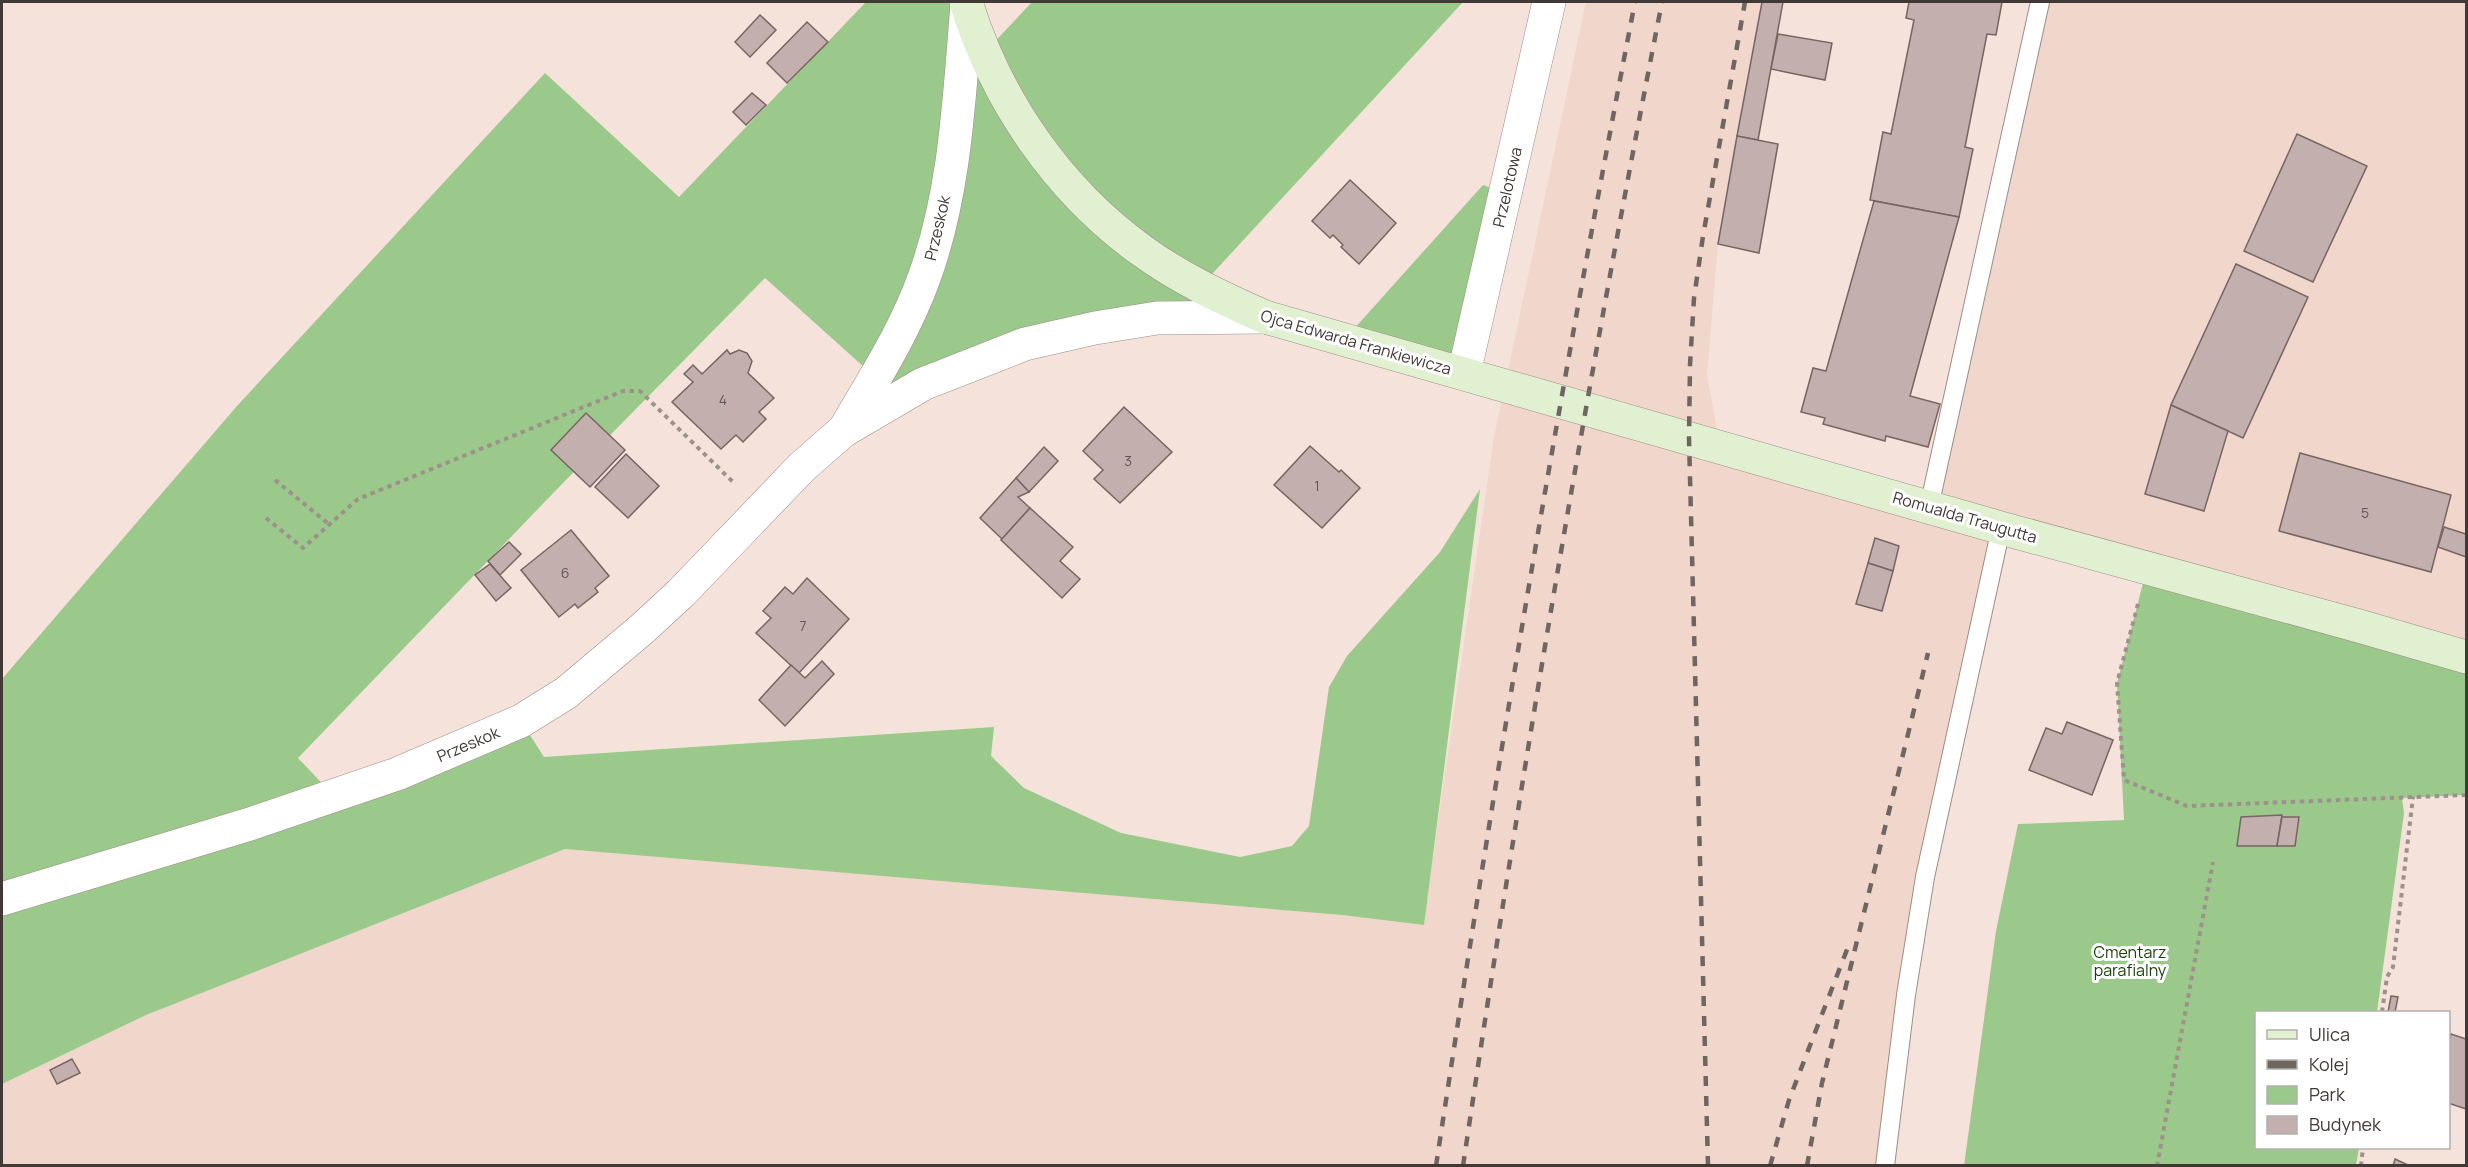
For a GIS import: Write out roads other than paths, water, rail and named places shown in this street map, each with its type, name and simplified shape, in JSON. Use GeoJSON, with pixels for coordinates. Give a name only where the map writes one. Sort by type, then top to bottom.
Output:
{"type":"FeatureCollection","features":[{"type":"Feature","properties":{"kind":"street","name":"Przelotowa"},"geometry":{"type":"LineString","coordinates":[[1464,373],[1549,2]]}},
{"type":"Feature","properties":{"kind":"street","name":"Ojca Edwarda Frankiewicza"},"geometry":{"type":"LineString","coordinates":[[966,3],[1008,102],[1052,165],[1108,225],[1142,251],[1218,296],[1265,317],[1464,373]]}},
{"type":"Feature","properties":{"kind":"street","name":"Przeskok"},"geometry":{"type":"LineString","coordinates":[[843,431],[903,327],[924,279],[937,235],[956,140],[966,3]]}},
{"type":"Feature","properties":{"kind":"street","name":"Przeskok"},"geometry":{"type":"LineString","coordinates":[[2,899],[250,824],[397,774],[521,722],[566,693],[642,629],[681,593],[802,467],[843,431],[923,384],[969,364],[1025,344],[1095,328],[1157,318],[1265,317]]}},
{"type":"Feature","properties":{"kind":"street","name":"Romualda Traugutta"},"geometry":{"type":"LineString","coordinates":[[1464,373],[2001,528],[2466,657]]}},
{"type":"Feature","properties":{"kind":"lane"},"geometry":{"type":"LineString","coordinates":[[1929,507],[2040,2]]}},
{"type":"Feature","properties":{"kind":"lane"},"geometry":{"type":"LineString","coordinates":[[1885,1166],[1906,994],[1925,877],[2001,528]]}},
{"type":"Feature","properties":{"kind":"railway"},"geometry":{"type":"LineString","coordinates":[[1436,1166],[1481,874],[1530,582],[1635,2]]}},
{"type":"Feature","properties":{"kind":"railway"},"geometry":{"type":"LineString","coordinates":[[1463,1166],[1556,582],[1607,292],[1662,2]]}},
{"type":"Feature","properties":{"kind":"railway"},"geometry":{"type":"LineString","coordinates":[[1708,1166],[1689,439],[1690,365],[1694,298],[1703,236],[1745,2]]}},
{"type":"Feature","properties":{"kind":"railway"},"geometry":{"type":"LineString","coordinates":[[1807,1166],[1822,1083],[1928,653]]}},
{"type":"Feature","properties":{"kind":"railway"},"geometry":{"type":"LineString","coordinates":[[1770,1166],[1789,1100],[1848,947]]}},
{"type":"Feature","properties":{"kind":"park label","name":"Cmentarz parafialny"},"geometry":{"type":"Point","coordinates":[2130,961]}}]}
